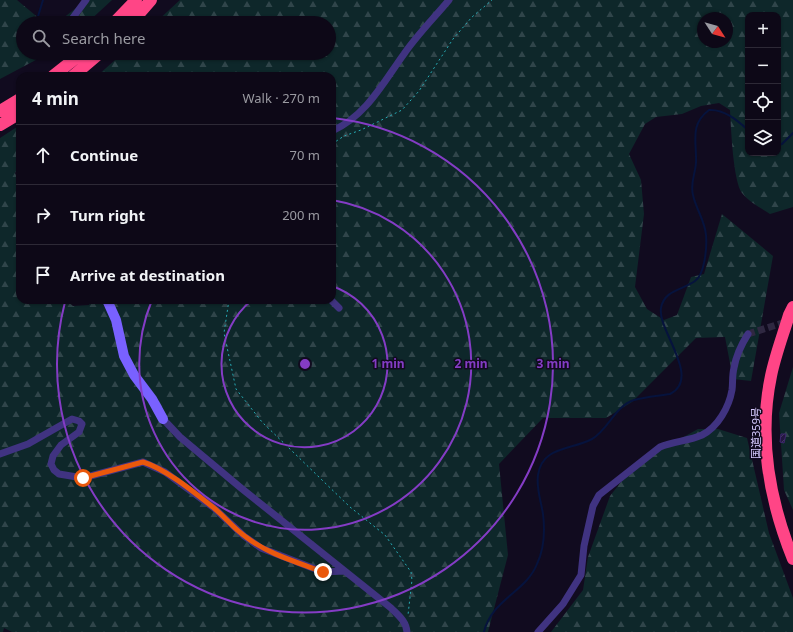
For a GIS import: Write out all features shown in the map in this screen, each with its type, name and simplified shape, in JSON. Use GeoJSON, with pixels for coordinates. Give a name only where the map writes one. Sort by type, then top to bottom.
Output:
{"type":"FeatureCollection","features":[{"type":"Feature","properties":{"kind":"highway"},"geometry":{"type":"LineString","coordinates":[[121,16],[136,0]]}},
{"type":"Feature","properties":{"kind":"highway"},"geometry":{"type":"LineString","coordinates":[[137,16],[151,0]]}},
{"type":"Feature","properties":{"kind":"highway"},"geometry":{"type":"LineString","coordinates":[[58,72],[73,60]]}},
{"type":"Feature","properties":{"kind":"highway"},"geometry":{"type":"LineString","coordinates":[[78,72],[92,60]]}},
{"type":"Feature","properties":{"kind":"highway"},"geometry":{"type":"LineString","coordinates":[[0,111],[16,101]]}},
{"type":"Feature","properties":{"kind":"highway"},"geometry":{"type":"LineString","coordinates":[[0,125],[16,115]]}},
{"type":"Feature","properties":{"kind":"highway","name":"国道359号"},"geometry":{"type":"LineString","coordinates":[[793,307],[789,315],[770,376],[766,416],[766,451],[773,498],[784,537],[793,560]]}},
{"type":"Feature","properties":{"kind":"street"},"geometry":{"type":"LineString","coordinates":[[74,16],[86,0]]}},
{"type":"Feature","properties":{"kind":"street"},"geometry":{"type":"LineString","coordinates":[[336,129],[346,125],[374,98],[404,53],[448,0]]}},
{"type":"Feature","properties":{"kind":"street"},"geometry":{"type":"LineString","coordinates":[[109,304],[116,320],[124,356],[134,375],[152,399],[163,419],[180,437],[229,478],[391,608],[406,629]]}},
{"type":"Feature","properties":{"kind":"street"},"geometry":{"type":"LineString","coordinates":[[335,304],[339,308]]}},
{"type":"Feature","properties":{"kind":"street"},"geometry":{"type":"LineString","coordinates":[[538,632],[563,604],[581,575],[584,546],[593,506],[599,495],[660,447],[672,442],[702,434],[713,427],[724,412],[732,390],[734,368],[740,348],[748,334]]}},
{"type":"Feature","properties":{"kind":"street"},"geometry":{"type":"LineString","coordinates":[[0,454],[28,444],[72,419],[79,421],[82,424],[79,432],[61,445],[52,456],[51,464],[54,470],[60,474],[83,478],[143,462],[150,464],[165,472],[214,508],[244,536],[261,548],[323,572],[331,573],[344,571]]}},
{"type":"Feature","properties":{"kind":"path"},"geometry":{"type":"LineString","coordinates":[[336,141],[344,136],[361,130],[402,110],[419,91],[453,39],[472,17],[492,0]]}},
{"type":"Feature","properties":{"kind":"path"},"geometry":{"type":"LineString","coordinates":[[228,304],[224,333],[236,389],[262,422],[350,507],[385,535],[402,558],[411,572],[412,580],[406,629]]}},
{"type":"Feature","properties":{"kind":"green space"},"geometry":{"type":"Polygon","coordinates":[[[0,0],[17,0],[36,16],[16,16],[16,60],[36,60],[0,79],[0,0]]]}},
{"type":"Feature","properties":{"kind":"green space"},"geometry":{"type":"Polygon","coordinates":[[[86,0],[112,0],[95,16],[66,16],[86,0]]]}},
{"type":"Feature","properties":{"kind":"green space"},"geometry":{"type":"Polygon","coordinates":[[[180,0],[793,0],[793,207],[770,214],[742,193],[736,177],[730,110],[719,103],[701,106],[682,114],[656,117],[645,124],[629,154],[641,180],[644,214],[635,287],[647,309],[664,320],[677,315],[691,277],[704,274],[722,214],[773,256],[751,381],[733,379],[725,337],[696,338],[632,402],[606,418],[543,418],[499,464],[508,555],[488,632],[12,632],[4,628],[3,632],[0,632],[0,138],[16,128],[16,304],[71,304],[73,306],[89,304],[336,304],[336,72],[102,72],[115,60],[336,60],[336,16],[163,16],[180,0]]]}},
{"type":"Feature","properties":{"kind":"green space"},"geometry":{"type":"Polygon","coordinates":[[[793,367],[793,510],[784,490],[779,413],[793,367]]]}},
{"type":"Feature","properties":{"kind":"green space"},"geometry":{"type":"Polygon","coordinates":[[[698,429],[718,429],[747,438],[769,533],[793,598],[793,632],[551,632],[583,590],[588,557],[610,496],[624,478],[651,455],[698,429]]]}},
{"type":"Feature","properties":{"kind":"building"},"geometry":{"type":"Polygon","coordinates":[[[781,434],[786,434],[784,443],[780,442],[781,434]]]}},
{"type":"Feature","properties":{"kind":"waterway"},"geometry":{"type":"LineString","coordinates":[[38,16],[43,0]]}},
{"type":"Feature","properties":{"kind":"waterway"},"geometry":{"type":"LineString","coordinates":[[484,632],[494,611],[525,582],[532,574],[537,564],[543,546],[544,526],[538,490],[538,475],[545,459],[559,450],[584,443],[598,435],[627,403],[638,399],[670,394],[679,387],[682,377],[680,366],[665,328],[661,308],[666,297],[698,278],[705,260],[706,235],[692,191],[696,163],[696,128],[703,116],[709,110],[725,113],[745,128]]}},
{"type":"Feature","properties":{"kind":"waterway"},"geometry":{"type":"LineString","coordinates":[[781,144],[793,133]]}},
{"type":"Feature","properties":{"kind":"tunnel"},"geometry":{"type":"LineString","coordinates":[[67,72],[68,60]]}},
{"type":"Feature","properties":{"kind":"tunnel"},"geometry":{"type":"LineString","coordinates":[[748,334],[789,321]]}},
{"type":"Feature","properties":{"kind":"route"},"geometry":{"type":"LineString","coordinates":[[83,478],[143,462],[150,464],[165,472],[214,508],[244,536],[261,548],[323,572]]}}]}
